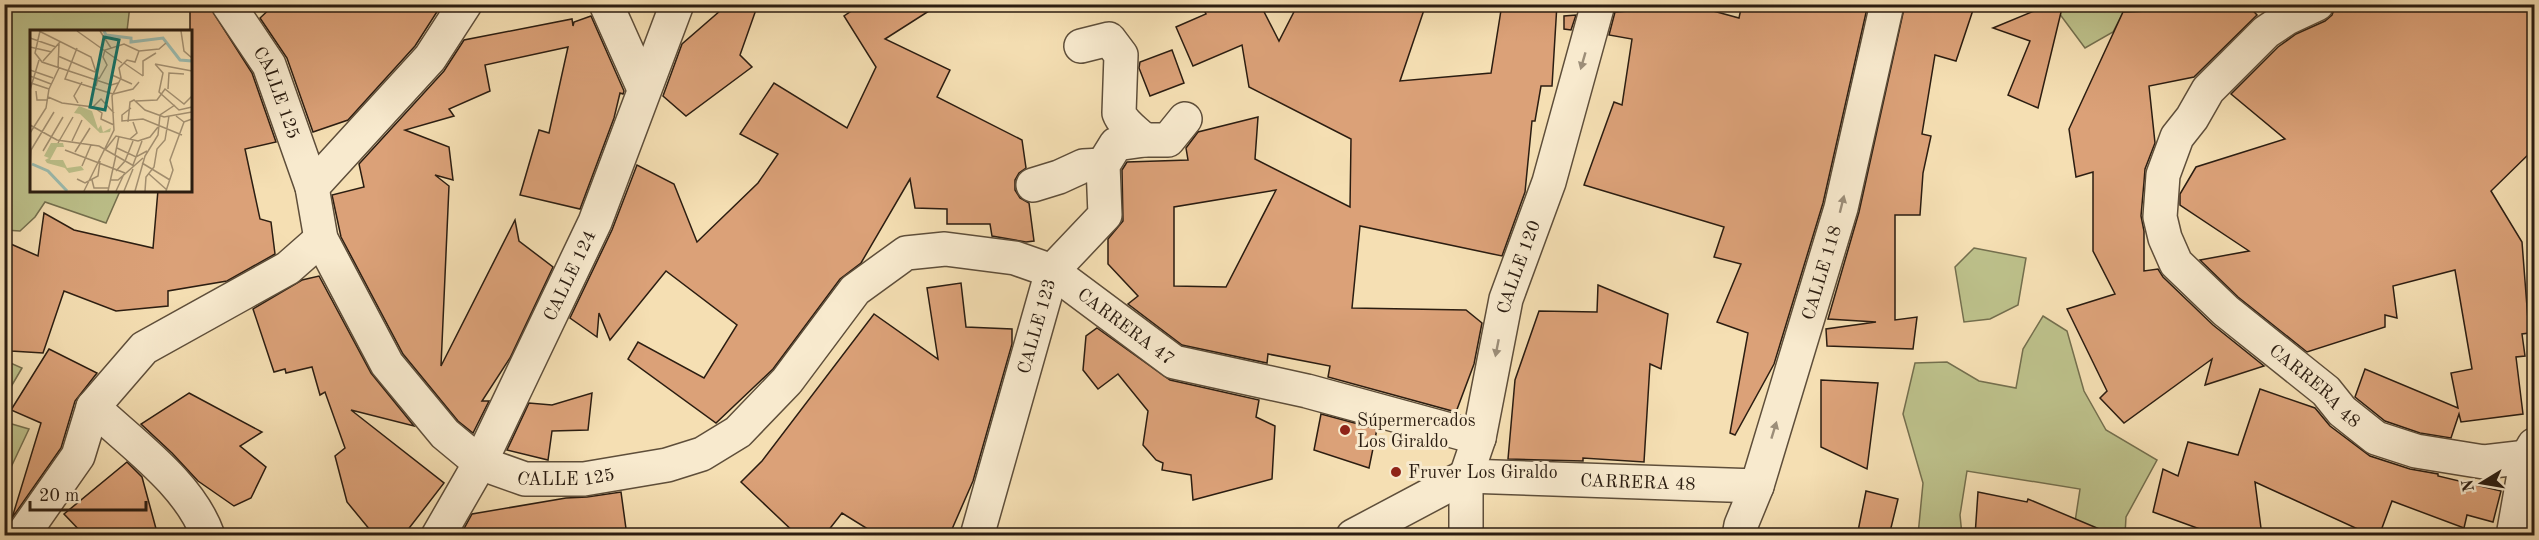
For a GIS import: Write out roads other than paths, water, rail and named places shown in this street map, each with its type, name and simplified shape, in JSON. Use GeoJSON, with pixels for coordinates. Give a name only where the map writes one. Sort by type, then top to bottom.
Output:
{"type":"FeatureCollection","features":[{"type":"Feature","properties":{"kind":"street","name":"CALLE 125"},"geometry":{"type":"LineString","coordinates":[[228,4],[268,65],[312,188],[321,239],[387,364],[445,434],[480,463],[525,479],[584,479],[667,465],[702,454],[738,432],[787,381],[855,290]]}},
{"type":"Feature","properties":{"kind":"street"},"geometry":{"type":"LineString","coordinates":[[312,188],[430,58],[465,4]]}},
{"type":"Feature","properties":{"kind":"street"},"geometry":{"type":"LineString","coordinates":[[606,4],[644,89]]}},
{"type":"Feature","properties":{"kind":"street","name":"CALLE 124"},"geometry":{"type":"LineString","coordinates":[[438,536],[480,463],[595,222],[677,4]]}},
{"type":"Feature","properties":{"kind":"street","name":"CALLE 120"},"geometry":{"type":"LineString","coordinates":[[1466,536],[1466,476],[1479,438],[1506,299],[1549,182],[1598,4]]}},
{"type":"Feature","properties":{"kind":"street","name":"CALLE 118"},"geometry":{"type":"LineString","coordinates":[[1739,536],[1741,525],[1757,486],[1841,208],[1887,4]]}},
{"type":"Feature","properties":{"kind":"street","name":"CARRERA 48"},"geometry":{"type":"LineString","coordinates":[[2317,4],[2287,18],[2266,32],[2208,90],[2192,118],[2177,137],[2163,175],[2160,217],[2165,238],[2176,262],[2198,286],[2268,343],[2293,367],[2326,391],[2342,411],[2376,438],[2416,451],[2484,462],[2531,451]]}},
{"type":"Feature","properties":{"kind":"street"},"geometry":{"type":"LineString","coordinates":[[1082,46],[1109,39],[1121,55],[1119,113],[1122,121],[1133,128],[1144,140]]}},
{"type":"Feature","properties":{"kind":"street"},"geometry":{"type":"LineString","coordinates":[[1033,185],[1083,166],[1103,165],[1116,144],[1144,140],[1168,140],[1185,119]]}},
{"type":"Feature","properties":{"kind":"street","name":"CALLE 123"},"geometry":{"type":"LineString","coordinates":[[977,536],[1053,271],[1105,215],[1103,165]]}},
{"type":"Feature","properties":{"kind":"street"},"geometry":{"type":"LineString","coordinates":[[22,536],[78,456],[93,407],[144,348],[288,268],[321,239]]}},
{"type":"Feature","properties":{"kind":"street","name":"CARRERA 47"},"geometry":{"type":"LineString","coordinates":[[855,290],[906,253],[945,249],[1015,258],[1053,271],[1174,362],[1307,391],[1479,438]]}},
{"type":"Feature","properties":{"kind":"street"},"geometry":{"type":"LineString","coordinates":[[93,407],[176,484],[201,516],[208,536]]}},
{"type":"Feature","properties":{"kind":"street"},"geometry":{"type":"LineString","coordinates":[[2513,536],[2531,451]]}},
{"type":"Feature","properties":{"kind":"street","name":"CARRERA 48"},"geometry":{"type":"LineString","coordinates":[[1353,536],[1466,476],[1757,486]]}},
{"type":"Feature","properties":{"kind":"place","name":"Súpermercados Los Giraldo"},"geometry":{"type":"Point","coordinates":[1345,430]}},
{"type":"Feature","properties":{"kind":"place","name":"Fruver Los Giraldo"},"geometry":{"type":"Point","coordinates":[1396,472]}}]}
